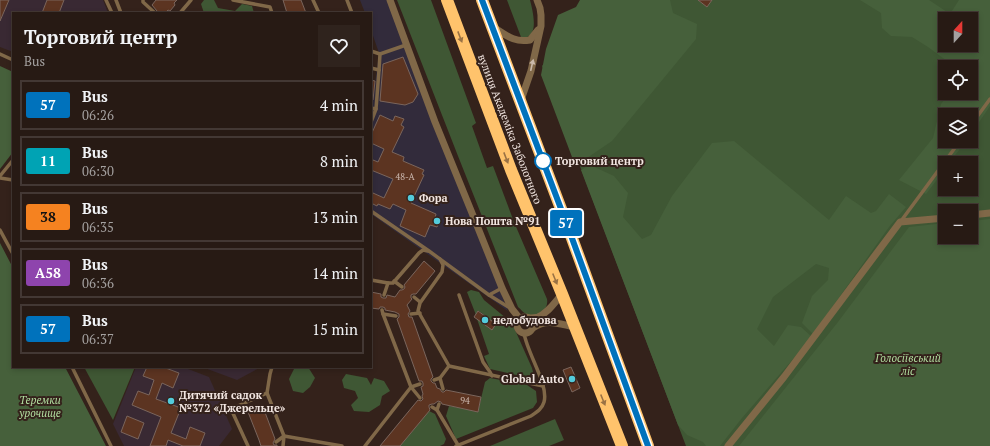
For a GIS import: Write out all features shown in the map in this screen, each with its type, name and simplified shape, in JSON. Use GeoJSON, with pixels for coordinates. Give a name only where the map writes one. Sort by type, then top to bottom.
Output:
{"type":"FeatureCollection","features":[{"type":"Feature","properties":{"kind":"highway","name":"вулиця Академіка Заболотного"},"geometry":{"type":"LineString","coordinates":[[447,0],[511,170],[622,446]]}},
{"type":"Feature","properties":{"kind":"highway","name":"вулиця Академіка Заболотного"},"geometry":{"type":"LineString","coordinates":[[482,0],[569,230],[648,446]]}},
{"type":"Feature","properties":{"kind":"street"},"geometry":{"type":"LineString","coordinates":[[390,0],[435,122],[502,288],[512,309],[520,319]]}},
{"type":"Feature","properties":{"kind":"street"},"geometry":{"type":"LineString","coordinates":[[520,103],[531,71],[540,26],[541,16],[537,0]]}},
{"type":"Feature","properties":{"kind":"street"},"geometry":{"type":"LineString","coordinates":[[491,26],[508,37],[525,41],[530,40],[540,26]]}},
{"type":"Feature","properties":{"kind":"street"},"geometry":{"type":"LineString","coordinates":[[978,214],[990,213]]}},
{"type":"Feature","properties":{"kind":"street"},"geometry":{"type":"LineString","coordinates":[[728,446],[784,377],[900,222],[938,219]]}},
{"type":"Feature","properties":{"kind":"street"},"geometry":{"type":"LineString","coordinates":[[562,294],[549,309],[538,317],[525,317],[520,319],[517,324],[518,329],[524,334],[530,332],[533,328],[543,323],[549,322],[575,327]]}},
{"type":"Feature","properties":{"kind":"street"},"geometry":{"type":"LineString","coordinates":[[528,318],[532,320],[533,328]]}},
{"type":"Feature","properties":{"kind":"lane"},"geometry":{"type":"LineString","coordinates":[[106,0],[112,12]]}},
{"type":"Feature","properties":{"kind":"lane"},"geometry":{"type":"LineString","coordinates":[[116,0],[120,12]]}},
{"type":"Feature","properties":{"kind":"lane"},"geometry":{"type":"LineString","coordinates":[[143,0],[143,2],[154,12]]}},
{"type":"Feature","properties":{"kind":"lane"},"geometry":{"type":"LineString","coordinates":[[181,12],[191,0]]}},
{"type":"Feature","properties":{"kind":"lane"},"geometry":{"type":"LineString","coordinates":[[233,0],[270,7],[272,12]]}},
{"type":"Feature","properties":{"kind":"lane"},"geometry":{"type":"LineString","coordinates":[[313,0],[318,12]]}},
{"type":"Feature","properties":{"kind":"lane"},"geometry":{"type":"LineString","coordinates":[[348,0],[352,12]]}},
{"type":"Feature","properties":{"kind":"lane"},"geometry":{"type":"LineString","coordinates":[[372,51],[380,54],[406,45]]}},
{"type":"Feature","properties":{"kind":"lane"},"geometry":{"type":"LineString","coordinates":[[0,54],[12,60]]}},
{"type":"Feature","properties":{"kind":"lane"},"geometry":{"type":"LineString","coordinates":[[372,119],[376,109],[380,54]]}},
{"type":"Feature","properties":{"kind":"lane"},"geometry":{"type":"LineString","coordinates":[[372,68],[379,70]]}},
{"type":"Feature","properties":{"kind":"lane"},"geometry":{"type":"LineString","coordinates":[[978,115],[990,99]]}},
{"type":"Feature","properties":{"kind":"lane"},"geometry":{"type":"LineString","coordinates":[[372,108],[376,109]]}},
{"type":"Feature","properties":{"kind":"lane"},"geometry":{"type":"LineString","coordinates":[[900,222],[955,148]]}},
{"type":"Feature","properties":{"kind":"lane"},"geometry":{"type":"LineString","coordinates":[[12,161],[0,177],[12,180]]}},
{"type":"Feature","properties":{"kind":"lane"},"geometry":{"type":"LineString","coordinates":[[372,212],[489,295],[512,309]]}},
{"type":"Feature","properties":{"kind":"lane"},"geometry":{"type":"LineString","coordinates":[[0,230],[12,252]]}},
{"type":"Feature","properties":{"kind":"lane"},"geometry":{"type":"LineString","coordinates":[[372,280],[393,283],[419,253],[423,250],[429,251]]}},
{"type":"Feature","properties":{"kind":"lane"},"geometry":{"type":"LineString","coordinates":[[440,259],[443,264],[442,272],[420,302],[418,311],[450,366],[543,386]]}},
{"type":"Feature","properties":{"kind":"lane"},"geometry":{"type":"LineString","coordinates":[[394,281],[402,287]]}},
{"type":"Feature","properties":{"kind":"lane"},"geometry":{"type":"LineString","coordinates":[[384,295],[388,283]]}},
{"type":"Feature","properties":{"kind":"lane"},"geometry":{"type":"LineString","coordinates":[[489,295],[502,288]]}},
{"type":"Feature","properties":{"kind":"lane"},"geometry":{"type":"LineString","coordinates":[[459,295],[483,362],[492,376]]}},
{"type":"Feature","properties":{"kind":"lane"},"geometry":{"type":"LineString","coordinates":[[414,297],[420,302]]}},
{"type":"Feature","properties":{"kind":"lane"},"geometry":{"type":"LineString","coordinates":[[396,316],[383,312],[411,387],[420,398]]}},
{"type":"Feature","properties":{"kind":"lane"},"geometry":{"type":"LineString","coordinates":[[411,314],[420,313]]}},
{"type":"Feature","properties":{"kind":"lane"},"geometry":{"type":"LineString","coordinates":[[432,407],[437,410],[457,446],[531,416],[537,412],[542,406],[545,394],[524,334]]}},
{"type":"Feature","properties":{"kind":"lane"},"geometry":{"type":"LineString","coordinates":[[434,380],[440,378],[450,366]]}},
{"type":"Feature","properties":{"kind":"lane"},"geometry":{"type":"LineString","coordinates":[[72,368],[111,446]]}},
{"type":"Feature","properties":{"kind":"lane"},"geometry":{"type":"LineString","coordinates":[[272,368],[267,393],[284,436],[283,446]]}},
{"type":"Feature","properties":{"kind":"lane"},"geometry":{"type":"LineString","coordinates":[[440,378],[443,389]]}},
{"type":"Feature","properties":{"kind":"lane"},"geometry":{"type":"LineString","coordinates":[[364,446],[411,387],[420,384]]}},
{"type":"Feature","properties":{"kind":"lane"},"geometry":{"type":"LineString","coordinates":[[248,446],[231,408],[267,393]]}},
{"type":"Feature","properties":{"kind":"lane"},"geometry":{"type":"LineString","coordinates":[[437,410],[439,404]]}},
{"type":"Feature","properties":{"kind":"lane"},"geometry":{"type":"LineString","coordinates":[[276,442],[284,436],[342,446]]}},
{"type":"Feature","properties":{"kind":"shaded area"},"geometry":{"type":"Polygon","coordinates":[[[0,0],[103,0],[108,12],[12,12],[12,52],[0,47],[0,0]]]}},
{"type":"Feature","properties":{"kind":"shaded area"},"geometry":{"type":"Polygon","coordinates":[[[360,0],[388,0],[508,311],[372,215],[372,107],[379,53],[372,33],[372,12],[365,12],[360,0]]]}},
{"type":"Feature","properties":{"kind":"shaded area","name":"Дитячий садок №372 «Джерельце»"},"geometry":{"type":"Polygon","coordinates":[[[136,368],[186,368],[209,377],[232,429],[219,446],[124,446],[113,424],[136,368]]]}},
{"type":"Feature","properties":{"kind":"shaded area"},"geometry":{"type":"Polygon","coordinates":[[[205,368],[259,368],[237,380],[205,368]]]}},
{"type":"Feature","properties":{"kind":"green space"},"geometry":{"type":"Polygon","coordinates":[[[204,0],[214,0],[218,8],[235,11],[242,4],[252,6],[254,12],[204,12],[201,4],[204,0]]]}},
{"type":"Feature","properties":{"kind":"green space"},"geometry":{"type":"Polygon","coordinates":[[[397,0],[431,0],[476,123],[472,126],[487,168],[493,166],[514,222],[547,299],[545,309],[539,314],[525,314],[518,307],[397,0]]]}},
{"type":"Feature","properties":{"kind":"green space"},"geometry":{"type":"Polygon","coordinates":[[[507,0],[530,0],[534,20],[531,35],[521,37],[507,0]]]}},
{"type":"Feature","properties":{"kind":"green space"},"geometry":{"type":"Polygon","coordinates":[[[580,0],[670,0],[673,13],[697,24],[696,39],[612,141],[584,160],[572,157],[541,75],[546,49],[558,15],[576,7],[580,0]]]}},
{"type":"Feature","properties":{"kind":"green space"},"geometry":{"type":"Polygon","coordinates":[[[592,0],[990,0],[990,446],[686,446],[542,66],[592,0]]]}},
{"type":"Feature","properties":{"kind":"green space"},"geometry":{"type":"Polygon","coordinates":[[[860,0],[929,0],[947,12],[938,12],[938,52],[978,52],[978,12],[951,12],[959,0],[990,0],[990,106],[978,124],[978,108],[940,108],[944,100],[978,100],[978,60],[946,60],[912,37],[891,36],[882,28],[881,13],[860,0]]]}},
{"type":"Feature","properties":{"kind":"green space"},"geometry":{"type":"Polygon","coordinates":[[[0,66],[12,72],[12,153],[0,169],[0,66]]]}},
{"type":"Feature","properties":{"kind":"green space"},"geometry":{"type":"Polygon","coordinates":[[[938,117],[938,148],[961,148],[954,156],[938,156],[938,178],[926,194],[899,180],[933,138],[938,117]]]}},
{"type":"Feature","properties":{"kind":"green space"},"geometry":{"type":"Polygon","coordinates":[[[734,141],[829,220],[846,196],[871,213],[876,211],[889,194],[906,207],[889,227],[813,334],[802,323],[812,296],[828,280],[829,268],[816,264],[773,297],[757,329],[774,346],[788,325],[801,327],[812,337],[742,418],[720,446],[706,446],[703,442],[687,435],[678,425],[581,170],[590,165],[614,176],[628,193],[623,217],[642,239],[651,235],[672,196],[712,143],[734,141]]]}},
{"type":"Feature","properties":{"kind":"green space","name":"Голосіївський ліс"},"geometry":{"type":"Polygon","coordinates":[[[990,219],[990,446],[739,446],[838,322],[909,227],[938,224],[938,244],[978,244],[978,220],[990,219]]]}},
{"type":"Feature","properties":{"kind":"green space","name":"Теремки урочище"},"geometry":{"type":"Polygon","coordinates":[[[0,243],[12,266],[12,368],[66,368],[106,446],[0,446],[0,243]]]}},
{"type":"Feature","properties":{"kind":"green space"},"geometry":{"type":"Polygon","coordinates":[[[471,290],[479,292],[484,300],[512,323],[532,368],[533,372],[531,375],[525,377],[490,369],[484,356],[489,354],[477,319],[496,324],[479,311],[476,315],[467,292],[471,290]]]}},
{"type":"Feature","properties":{"kind":"green space"},"geometry":{"type":"Polygon","coordinates":[[[85,368],[135,368],[113,420],[85,368]]]}},
{"type":"Feature","properties":{"kind":"green space"},"geometry":{"type":"Polygon","coordinates":[[[309,368],[315,378],[310,387],[303,393],[293,391],[289,379],[294,369],[309,368]]]}},
{"type":"Feature","properties":{"kind":"green space"},"geometry":{"type":"Polygon","coordinates":[[[346,374],[367,378],[371,385],[374,378],[384,381],[390,391],[382,396],[380,405],[369,412],[354,411],[351,405],[358,398],[355,391],[344,388],[342,380],[346,374]]]}},
{"type":"Feature","properties":{"kind":"green space"},"geometry":{"type":"Polygon","coordinates":[[[490,378],[527,385],[536,391],[537,402],[533,408],[456,439],[446,416],[449,406],[478,411],[485,382],[490,378]]]}},
{"type":"Feature","properties":{"kind":"green space"},"geometry":{"type":"Polygon","coordinates":[[[429,411],[435,414],[446,439],[444,444],[440,446],[400,446],[429,411]]]}},
{"type":"Feature","properties":{"kind":"green space"},"geometry":{"type":"Polygon","coordinates":[[[555,419],[564,440],[549,446],[490,446],[555,419]]]}},
{"type":"Feature","properties":{"kind":"building"},"geometry":{"type":"Polygon","coordinates":[[[0,0],[9,0],[0,21],[0,0]]]}},
{"type":"Feature","properties":{"kind":"building"},"geometry":{"type":"Polygon","coordinates":[[[47,0],[64,0],[59,12],[42,12],[47,0]]]}},
{"type":"Feature","properties":{"kind":"building"},"geometry":{"type":"Polygon","coordinates":[[[156,0],[177,0],[170,11],[168,10],[166,12],[158,12],[152,5],[156,0]]]}},
{"type":"Feature","properties":{"kind":"building"},"geometry":{"type":"Polygon","coordinates":[[[283,0],[301,0],[306,12],[287,12],[283,0]]]}},
{"type":"Feature","properties":{"kind":"building"},"geometry":{"type":"Polygon","coordinates":[[[698,0],[712,0],[707,7],[698,0]]]}},
{"type":"Feature","properties":{"kind":"building"},"geometry":{"type":"Polygon","coordinates":[[[403,57],[418,94],[413,102],[405,105],[380,101],[383,64],[403,57]]]}},
{"type":"Feature","properties":{"kind":"building"},"geometry":{"type":"Polygon","coordinates":[[[372,80],[375,81],[372,100],[372,80]]]}},
{"type":"Feature","properties":{"kind":"building"},"geometry":{"type":"Polygon","coordinates":[[[380,115],[393,121],[395,116],[404,119],[401,125],[404,127],[392,152],[404,157],[403,161],[424,170],[422,174],[424,175],[411,203],[436,214],[435,218],[440,220],[437,227],[430,225],[425,237],[400,226],[406,210],[393,204],[390,209],[378,204],[377,206],[372,204],[373,193],[384,198],[393,179],[372,170],[373,160],[378,162],[384,149],[372,143],[372,133],[380,115]]]}},
{"type":"Feature","properties":{"kind":"building"},"geometry":{"type":"Polygon","coordinates":[[[424,261],[435,271],[416,294],[411,295],[412,299],[407,305],[410,311],[408,314],[409,317],[412,317],[433,377],[431,381],[435,383],[437,388],[442,392],[446,390],[481,397],[478,412],[442,404],[438,401],[429,405],[430,410],[400,446],[380,446],[418,400],[421,401],[423,399],[421,387],[423,386],[423,383],[422,381],[419,381],[397,319],[399,314],[385,310],[383,307],[380,307],[379,309],[372,308],[372,292],[381,294],[381,297],[383,298],[386,298],[387,295],[395,297],[400,290],[404,289],[404,285],[424,261]]]}},
{"type":"Feature","properties":{"kind":"building","name":"недобудова"},"geometry":{"type":"Polygon","coordinates":[[[478,311],[496,324],[492,330],[474,317],[478,311]]]}},
{"type":"Feature","properties":{"kind":"building","name":"Global Auto"},"geometry":{"type":"Polygon","coordinates":[[[571,367],[580,388],[572,392],[563,370],[571,367]]]}},
{"type":"Feature","properties":{"kind":"building"},"geometry":{"type":"Polygon","coordinates":[[[147,368],[166,368],[179,373],[173,388],[162,383],[156,399],[181,408],[171,433],[186,439],[190,427],[205,433],[200,446],[183,446],[168,440],[166,446],[150,446],[161,417],[132,405],[138,391],[149,395],[154,380],[143,376],[147,368]]]}},
{"type":"Feature","properties":{"kind":"building"},"geometry":{"type":"Polygon","coordinates":[[[263,407],[275,439],[273,443],[277,446],[261,446],[248,412],[263,407]]]}},
{"type":"Feature","properties":{"kind":"building"},"geometry":{"type":"Polygon","coordinates":[[[127,416],[144,423],[138,439],[121,432],[127,416]]]}},
{"type":"Feature","properties":{"kind":"bus line","name":"57"},"geometry":{"type":"LineString","coordinates":[[482,0],[569,230],[648,446]]}},
{"type":"Feature","properties":{"kind":"place","name":"Торговий центр"},"geometry":{"type":"Point","coordinates":[543,161]}},
{"type":"Feature","properties":{"kind":"place","name":"Фора"},"geometry":{"type":"Point","coordinates":[411,198]}},
{"type":"Feature","properties":{"kind":"place","name":"Нова Пошта №91"},"geometry":{"type":"Point","coordinates":[437,221]}},
{"type":"Feature","properties":{"kind":"place","name":"недобудова"},"geometry":{"type":"Point","coordinates":[485,320]}},
{"type":"Feature","properties":{"kind":"place","name":"Global Auto"},"geometry":{"type":"Point","coordinates":[572,379]}},
{"type":"Feature","properties":{"kind":"place","name":"Дитячий садок №372 «Джерельце»"},"geometry":{"type":"Point","coordinates":[171,401]}}]}
